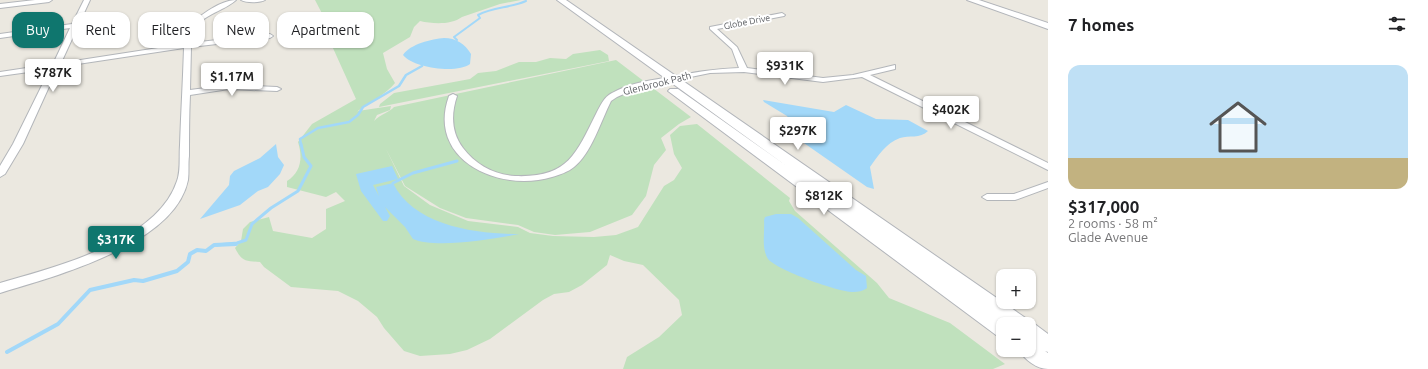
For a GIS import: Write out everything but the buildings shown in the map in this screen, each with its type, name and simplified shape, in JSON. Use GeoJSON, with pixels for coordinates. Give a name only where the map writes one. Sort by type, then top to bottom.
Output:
{"type":"FeatureCollection","features":[{"type":"Feature","properties":{"kind":"main road"},"geometry":{"type":"LineString","coordinates":[[971,0],[1048,26]]}},
{"type":"Feature","properties":{"kind":"main road"},"geometry":{"type":"LineString","coordinates":[[558,2],[666,79],[1010,317]]}},
{"type":"Feature","properties":{"kind":"main road"},"geometry":{"type":"LineString","coordinates":[[666,79],[996,325]]}},
{"type":"Feature","properties":{"kind":"main road"},"geometry":{"type":"LineString","coordinates":[[1036,335],[1048,344]]}},
{"type":"Feature","properties":{"kind":"main road"},"geometry":{"type":"LineString","coordinates":[[1036,355],[1048,364]]}},
{"type":"Feature","properties":{"kind":"street"},"geometry":{"type":"LineString","coordinates":[[0,6],[48,0]]}},
{"type":"Feature","properties":{"kind":"street"},"geometry":{"type":"LineString","coordinates":[[81,12],[87,0]]}},
{"type":"Feature","properties":{"kind":"street"},"geometry":{"type":"LineString","coordinates":[[205,16],[233,0]]}},
{"type":"Feature","properties":{"kind":"street"},"geometry":{"type":"LineString","coordinates":[[244,0],[262,0]]}},
{"type":"Feature","properties":{"kind":"street","name":"Globe Drive"},"geometry":{"type":"LineString","coordinates":[[744,70],[735,48],[712,28],[782,15]]}},
{"type":"Feature","properties":{"kind":"street"},"geometry":{"type":"LineString","coordinates":[[0,36],[72,26]]}},
{"type":"Feature","properties":{"kind":"street"},"geometry":{"type":"LineString","coordinates":[[0,174],[18,144],[72,30]]}},
{"type":"Feature","properties":{"kind":"street"},"geometry":{"type":"LineString","coordinates":[[205,44],[270,36]]}},
{"type":"Feature","properties":{"kind":"street"},"geometry":{"type":"LineString","coordinates":[[0,74],[173,48]]}},
{"type":"Feature","properties":{"kind":"street"},"geometry":{"type":"LineString","coordinates":[[0,288],[81,262],[103,253],[134,236],[157,219],[170,205],[180,190],[183,177],[187,48]]}},
{"type":"Feature","properties":{"kind":"street","name":"Glenbrook Path"},"geometry":{"type":"LineString","coordinates":[[453,96],[448,108],[447,124],[454,142],[466,159],[472,165],[493,175],[514,179],[529,179],[546,176],[571,165],[583,150],[606,104],[614,95],[628,88],[710,71],[744,70],[812,80],[834,80],[864,75],[892,67]]}},
{"type":"Feature","properties":{"kind":"street"},"geometry":{"type":"LineString","coordinates":[[864,75],[1048,166]]}},
{"type":"Feature","properties":{"kind":"street"},"geometry":{"type":"LineString","coordinates":[[186,93],[229,87],[277,89]]}},
{"type":"Feature","properties":{"kind":"street"},"geometry":{"type":"LineString","coordinates":[[987,197],[1016,198],[1048,185]]}},
{"type":"Feature","properties":{"kind":"green space"},"geometry":{"type":"Polygon","coordinates":[[[315,0],[521,0],[500,4],[447,23],[430,23],[420,21],[414,27],[410,37],[383,53],[387,69],[395,83],[387,91],[359,110],[354,114],[358,111],[391,106],[390,110],[394,107],[616,60],[691,117],[661,138],[666,150],[654,165],[646,196],[632,215],[590,232],[555,235],[534,232],[518,225],[466,218],[440,208],[405,186],[386,149],[404,186],[430,205],[468,221],[518,227],[530,233],[553,236],[594,237],[616,235],[638,227],[664,186],[674,180],[682,168],[674,154],[670,135],[680,126],[697,124],[790,198],[789,201],[795,211],[877,283],[889,298],[950,323],[1005,364],[993,369],[623,369],[627,357],[659,337],[682,315],[679,300],[643,265],[624,261],[610,255],[607,265],[582,285],[569,292],[554,294],[543,300],[490,339],[467,350],[450,354],[420,356],[404,351],[384,328],[377,317],[358,301],[338,291],[291,287],[264,267],[260,262],[248,261],[242,258],[235,248],[241,241],[243,229],[250,222],[269,217],[273,231],[312,238],[326,229],[326,209],[345,201],[336,192],[326,197],[287,187],[287,181],[292,177],[300,164],[300,148],[298,142],[312,124],[356,99],[333,48],[374,48],[374,12],[321,12],[315,0]],[[390,110],[377,115],[374,121],[390,110]]]}},
{"type":"Feature","properties":{"kind":"green space"},"geometry":{"type":"Polygon","coordinates":[[[600,50],[608,55],[609,61],[379,107],[380,104],[394,93],[470,79],[478,73],[496,71],[519,62],[536,62],[550,58],[566,59],[573,54],[600,50]]]}},
{"type":"Feature","properties":{"kind":"water"},"geometry":{"type":"Polygon","coordinates":[[[444,38],[456,40],[466,47],[471,54],[470,64],[455,69],[435,68],[408,60],[403,55],[406,51],[416,45],[444,38]]]}},
{"type":"Feature","properties":{"kind":"water"},"geometry":{"type":"Polygon","coordinates":[[[763,100],[834,112],[846,105],[876,119],[908,120],[928,131],[922,135],[903,137],[895,140],[883,150],[870,167],[874,189],[867,187],[791,134],[790,130],[792,124],[787,116],[763,100]]]}},
{"type":"Feature","properties":{"kind":"water"},"geometry":{"type":"Polygon","coordinates":[[[276,144],[278,157],[284,165],[280,174],[268,187],[258,191],[240,205],[200,219],[229,185],[230,176],[234,171],[260,158],[276,144]]]}},
{"type":"Feature","properties":{"kind":"water"},"geometry":{"type":"Polygon","coordinates":[[[392,166],[398,179],[373,185],[379,196],[376,187],[393,183],[403,198],[416,209],[431,218],[448,225],[484,232],[519,234],[450,243],[423,242],[413,239],[405,227],[385,207],[390,216],[387,221],[383,221],[361,191],[356,174],[392,166]]]}},
{"type":"Feature","properties":{"kind":"water"},"geometry":{"type":"Polygon","coordinates":[[[776,214],[791,214],[798,218],[856,270],[866,276],[867,288],[853,292],[845,291],[808,280],[774,264],[766,255],[764,220],[765,217],[776,214]]]}},
{"type":"Feature","properties":{"kind":"waterway"},"geometry":{"type":"LineString","coordinates":[[457,40],[454,37],[480,18],[478,15],[490,10],[526,1]]}},
{"type":"Feature","properties":{"kind":"waterway"},"geometry":{"type":"LineString","coordinates":[[301,145],[300,139],[318,128],[349,122],[358,115],[363,107],[399,86],[406,75],[422,66]]}},
{"type":"Feature","properties":{"kind":"waterway"},"geometry":{"type":"LineString","coordinates":[[220,245],[237,243],[246,240],[252,224],[271,208],[298,191],[311,166],[304,157],[301,144]]}},
{"type":"Feature","properties":{"kind":"waterway"},"geometry":{"type":"LineString","coordinates":[[393,183],[413,173],[457,161]]}},
{"type":"Feature","properties":{"kind":"waterway"},"geometry":{"type":"LineString","coordinates":[[220,245],[236,244]]}},
{"type":"Feature","properties":{"kind":"waterway"},"geometry":{"type":"LineString","coordinates":[[7,352],[58,324],[90,290],[134,280],[143,281],[177,271],[188,262],[190,254],[197,250],[206,251],[214,245],[220,245]]}}]}
